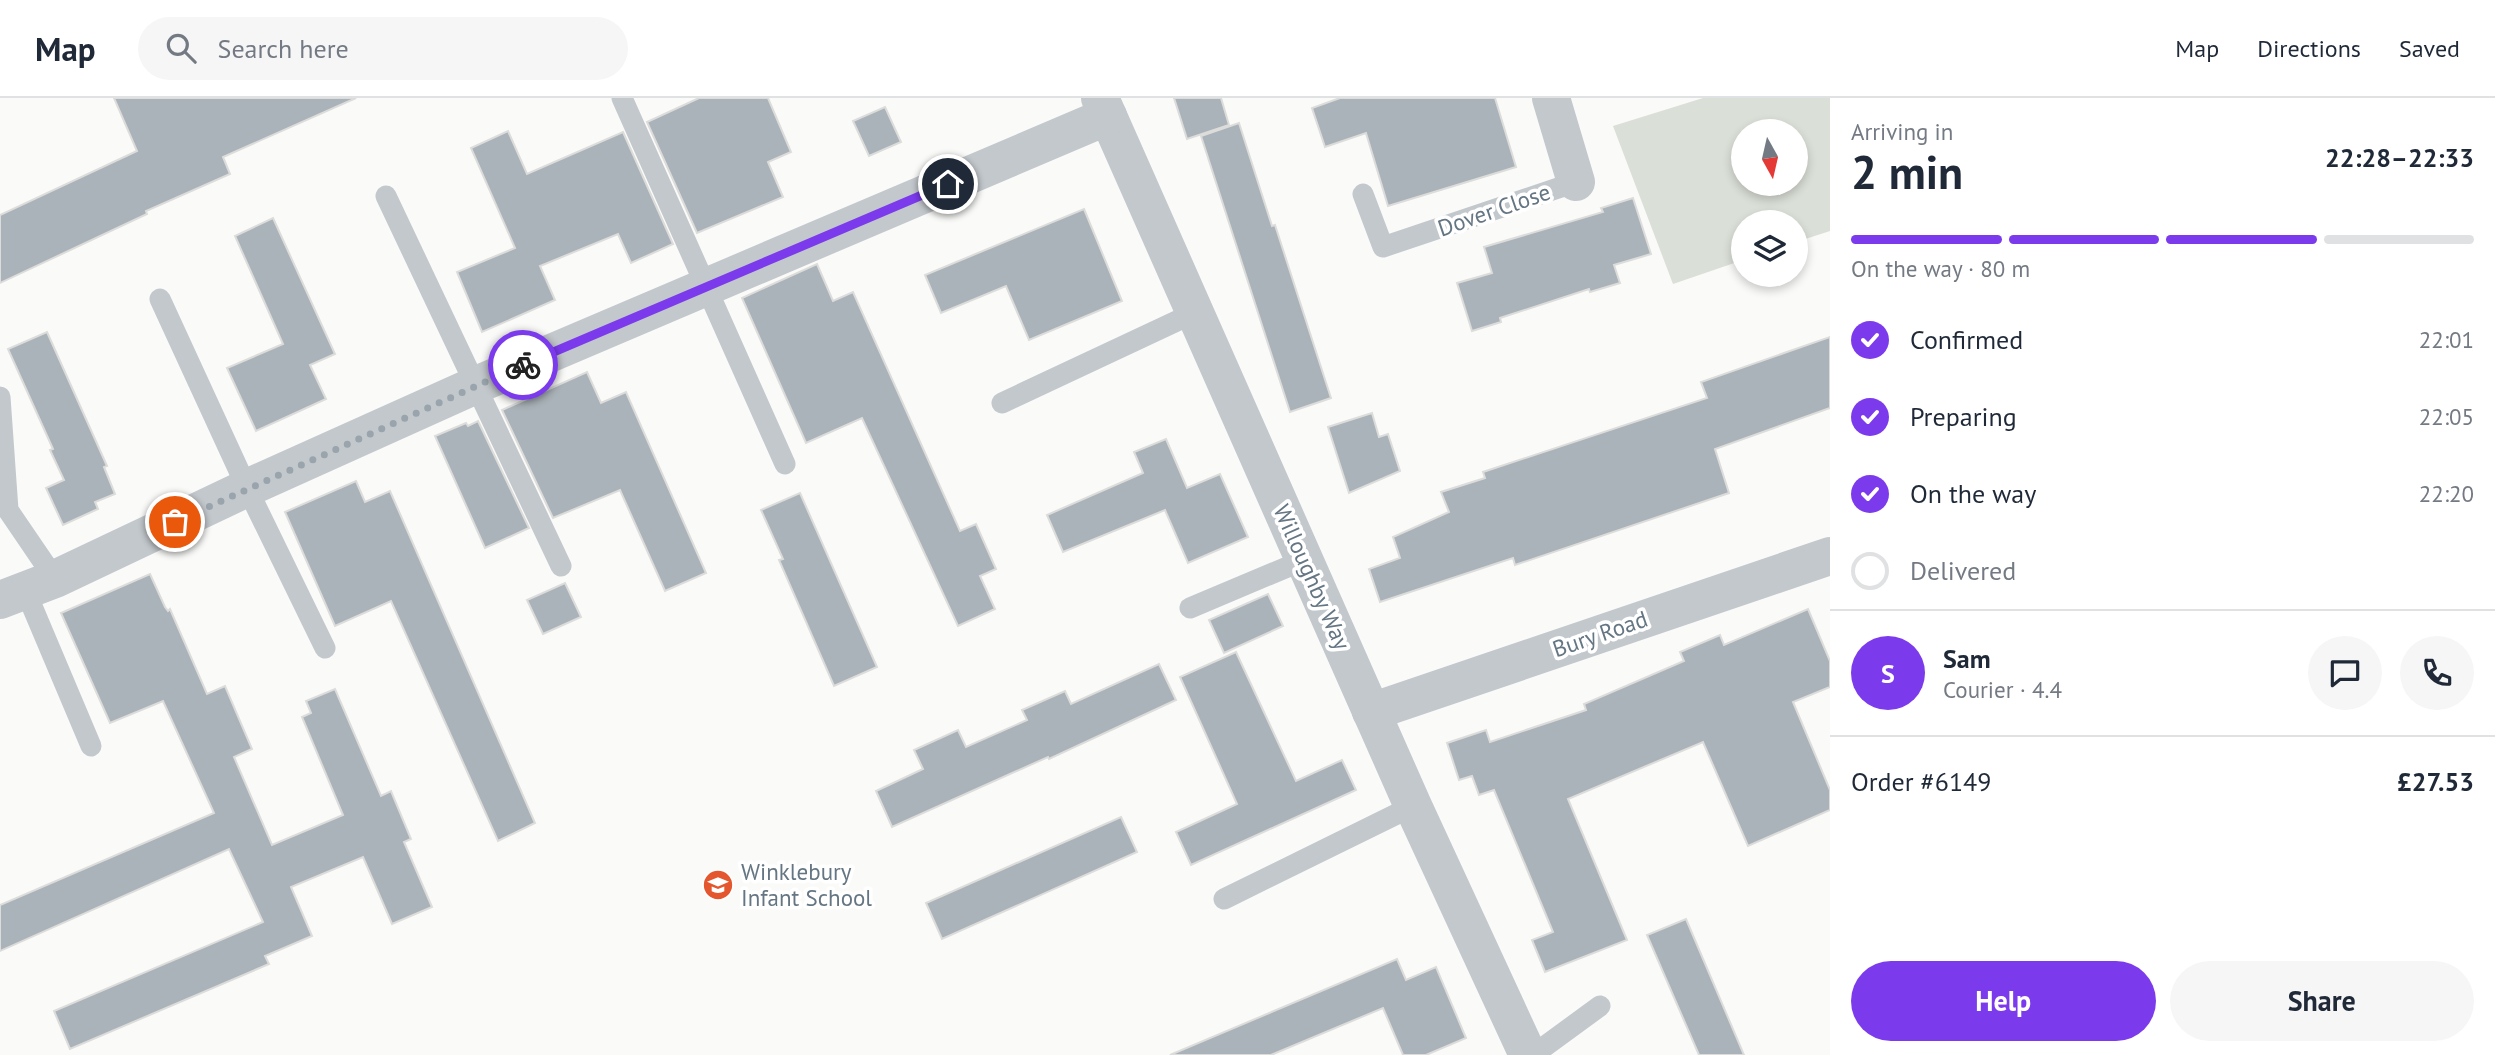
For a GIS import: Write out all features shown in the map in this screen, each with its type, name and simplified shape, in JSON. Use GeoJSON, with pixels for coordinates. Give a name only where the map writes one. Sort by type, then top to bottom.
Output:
{"type":"FeatureCollection","features":[{"type":"Feature","properties":{"kind":"street","name":"Dover Close"},"geometry":{"type":"LineString","coordinates":[[1551,98],[1576,182]]}},
{"type":"Feature","properties":{"kind":"street"},"geometry":{"type":"LineString","coordinates":[[27,590],[476,385],[707,288],[1104,107]]}},
{"type":"Feature","properties":{"kind":"street","name":"Willoughby Way"},"geometry":{"type":"LineString","coordinates":[[1104,107],[1413,806],[1530,1055]]}},
{"type":"Feature","properties":{"kind":"street","name":"Bury Road"},"geometry":{"type":"LineString","coordinates":[[1371,712],[1827,566]]}},
{"type":"Feature","properties":{"kind":"lane"},"geometry":{"type":"LineString","coordinates":[[622,98],[785,464]]}},
{"type":"Feature","properties":{"kind":"lane","name":"Dover Close"},"geometry":{"type":"LineString","coordinates":[[1363,194],[1383,247],[1576,182]]}},
{"type":"Feature","properties":{"kind":"lane"},"geometry":{"type":"LineString","coordinates":[[386,196],[561,566]]}},
{"type":"Feature","properties":{"kind":"lane"},"geometry":{"type":"LineString","coordinates":[[160,299],[247,488],[325,648]]}},
{"type":"Feature","properties":{"kind":"lane"},"geometry":{"type":"LineString","coordinates":[[1002,403],[1196,313]]}},
{"type":"Feature","properties":{"kind":"lane"},"geometry":{"type":"LineString","coordinates":[[0,397],[8,510],[27,590],[91,746]]}},
{"type":"Feature","properties":{"kind":"lane"},"geometry":{"type":"LineString","coordinates":[[1191,608],[1304,560]]}},
{"type":"Feature","properties":{"kind":"lane"},"geometry":{"type":"LineString","coordinates":[[1224,899],[1413,806]]}},
{"type":"Feature","properties":{"kind":"lane"},"geometry":{"type":"LineString","coordinates":[[1530,1055],[1600,1006]]}},
{"type":"Feature","properties":{"kind":"shaded area"},"geometry":{"type":"Polygon","coordinates":[[[1703,98],[1830,98],[1830,231],[1808,238],[1808,210],[1731,210],[1731,264],[1673,284],[1613,126],[1703,98]]]}},
{"type":"Feature","properties":{"kind":"building"},"geometry":{"type":"Polygon","coordinates":[[[114,98],[356,98],[223,157],[230,174],[146,211],[147,214],[0,283],[0,215],[137,151],[114,98]]]}},
{"type":"Feature","properties":{"kind":"building"},"geometry":{"type":"Polygon","coordinates":[[[699,98],[768,98],[791,152],[768,162],[783,197],[697,233],[647,122],[699,98]]]}},
{"type":"Feature","properties":{"kind":"building"},"geometry":{"type":"Polygon","coordinates":[[[1174,98],[1221,98],[1229,125],[1187,139],[1174,98]]]}},
{"type":"Feature","properties":{"kind":"building"},"geometry":{"type":"Polygon","coordinates":[[[1340,98],[1495,98],[1516,167],[1388,206],[1366,133],[1325,147],[1312,108],[1340,98]]]}},
{"type":"Feature","properties":{"kind":"building"},"geometry":{"type":"Polygon","coordinates":[[[885,107],[901,142],[869,156],[853,121],[885,107]]]}},
{"type":"Feature","properties":{"kind":"building"},"geometry":{"type":"Polygon","coordinates":[[[1239,123],[1331,398],[1290,412],[1201,136],[1239,123]]]}},
{"type":"Feature","properties":{"kind":"building"},"geometry":{"type":"Polygon","coordinates":[[[508,131],[527,174],[623,132],[673,244],[631,263],[618,234],[540,266],[555,300],[482,332],[457,272],[515,248],[471,148],[508,131]]]}},
{"type":"Feature","properties":{"kind":"building"},"geometry":{"type":"Polygon","coordinates":[[[1633,198],[1651,254],[1614,265],[1620,283],[1590,292],[1589,289],[1500,318],[1501,322],[1472,331],[1457,283],[1492,273],[1484,247],[1603,212],[1601,208],[1633,198]]]}},
{"type":"Feature","properties":{"kind":"building"},"geometry":{"type":"Polygon","coordinates":[[[1084,209],[1122,301],[1029,340],[1006,286],[941,313],[925,275],[1084,209]]]}},
{"type":"Feature","properties":{"kind":"building"},"geometry":{"type":"Polygon","coordinates":[[[273,218],[335,354],[310,365],[326,399],[256,431],[227,368],[283,344],[235,236],[273,218]]]}},
{"type":"Feature","properties":{"kind":"building"},"geometry":{"type":"Polygon","coordinates":[[[817,264],[833,301],[853,292],[960,531],[976,524],[996,569],[980,576],[995,609],[958,626],[862,418],[806,443],[742,298],[817,264]]]}},
{"type":"Feature","properties":{"kind":"building"},"geometry":{"type":"Polygon","coordinates":[[[47,332],[107,466],[104,467],[115,494],[95,502],[98,509],[63,525],[46,488],[64,480],[8,349],[47,332]]]}},
{"type":"Feature","properties":{"kind":"building"},"geometry":{"type":"Polygon","coordinates":[[[1830,337],[1830,408],[1715,449],[1729,493],[1515,565],[1513,558],[1380,602],[1369,569],[1400,558],[1393,537],[1449,512],[1441,492],[1485,478],[1483,472],[1707,398],[1701,382],[1830,337]]]}},
{"type":"Feature","properties":{"kind":"building"},"geometry":{"type":"Polygon","coordinates":[[[587,372],[601,403],[626,392],[706,573],[665,591],[620,490],[553,518],[502,410],[587,372]]]}},
{"type":"Feature","properties":{"kind":"building"},"geometry":{"type":"Polygon","coordinates":[[[1372,413],[1379,437],[1388,434],[1400,471],[1349,493],[1328,427],[1372,413]]]}},
{"type":"Feature","properties":{"kind":"building"},"geometry":{"type":"Polygon","coordinates":[[[478,421],[529,528],[485,548],[435,436],[478,421]]]}},
{"type":"Feature","properties":{"kind":"building"},"geometry":{"type":"Polygon","coordinates":[[[1166,439],[1187,488],[1220,474],[1248,537],[1188,563],[1165,510],[1063,552],[1047,515],[1143,473],[1134,452],[1166,439]]]}},
{"type":"Feature","properties":{"kind":"building"},"geometry":{"type":"Polygon","coordinates":[[[356,481],[365,502],[390,491],[535,823],[498,841],[391,601],[335,626],[285,512],[356,481]]]}},
{"type":"Feature","properties":{"kind":"building"},"geometry":{"type":"Polygon","coordinates":[[[800,493],[877,667],[834,686],[779,560],[783,559],[761,510],[800,493]]]}},
{"type":"Feature","properties":{"kind":"building"},"geometry":{"type":"Polygon","coordinates":[[[150,574],[165,607],[168,611],[170,609],[207,694],[225,686],[252,749],[234,757],[272,845],[343,815],[302,717],[311,713],[306,701],[335,689],[381,796],[391,791],[411,839],[404,842],[432,907],[392,924],[363,857],[291,887],[312,936],[265,956],[269,964],[70,1049],[54,1011],[263,922],[229,849],[0,951],[0,905],[214,813],[163,701],[110,723],[61,613],[150,574]]]}},
{"type":"Feature","properties":{"kind":"building"},"geometry":{"type":"Polygon","coordinates":[[[565,583],[581,617],[543,634],[527,600],[565,583]]]}},
{"type":"Feature","properties":{"kind":"building"},"geometry":{"type":"Polygon","coordinates":[[[1268,594],[1283,626],[1224,653],[1209,620],[1268,594]]]}},
{"type":"Feature","properties":{"kind":"building"},"geometry":{"type":"Polygon","coordinates":[[[1808,609],[1830,661],[1830,687],[1793,702],[1830,790],[1830,810],[1748,846],[1703,742],[1568,799],[1627,940],[1545,972],[1532,940],[1553,932],[1494,790],[1479,795],[1472,776],[1459,780],[1447,743],[1486,730],[1490,742],[1586,710],[1584,704],[1684,661],[1680,652],[1720,635],[1724,645],[1808,609]]]}},
{"type":"Feature","properties":{"kind":"building"},"geometry":{"type":"Polygon","coordinates":[[[1236,652],[1296,781],[1342,760],[1356,790],[1191,865],[1176,832],[1237,804],[1180,677],[1236,652]]]}},
{"type":"Feature","properties":{"kind":"building"},"geometry":{"type":"Polygon","coordinates":[[[1159,664],[1176,700],[892,827],[876,791],[923,769],[914,750],[958,730],[966,747],[1027,720],[1022,710],[1065,691],[1071,704],[1159,664]]]}},
{"type":"Feature","properties":{"kind":"building"},"geometry":{"type":"Polygon","coordinates":[[[1121,817],[1137,852],[942,939],[926,903],[1121,817]]]}},
{"type":"Feature","properties":{"kind":"building"},"geometry":{"type":"Polygon","coordinates":[[[1686,919],[1744,1055],[1699,1055],[1647,935],[1686,919]]]}},
{"type":"Feature","properties":{"kind":"building"},"geometry":{"type":"Polygon","coordinates":[[[1397,959],[1406,980],[1436,967],[1466,1038],[1426,1055],[1403,1055],[1383,1008],[1271,1055],[1170,1055],[1397,959]]]}},
{"type":"Feature","properties":{"kind":"way so far"},"geometry":{"type":"LineString","coordinates":[[175,522],[523,365]]}},
{"type":"Feature","properties":{"kind":"place","name":"Winklebury Infant School"},"geometry":{"type":"Point","coordinates":[718,885]}},
{"type":"Feature","properties":{"kind":"route"},"geometry":{"type":"LineString","coordinates":[[523,365],[948,184]]}}]}
